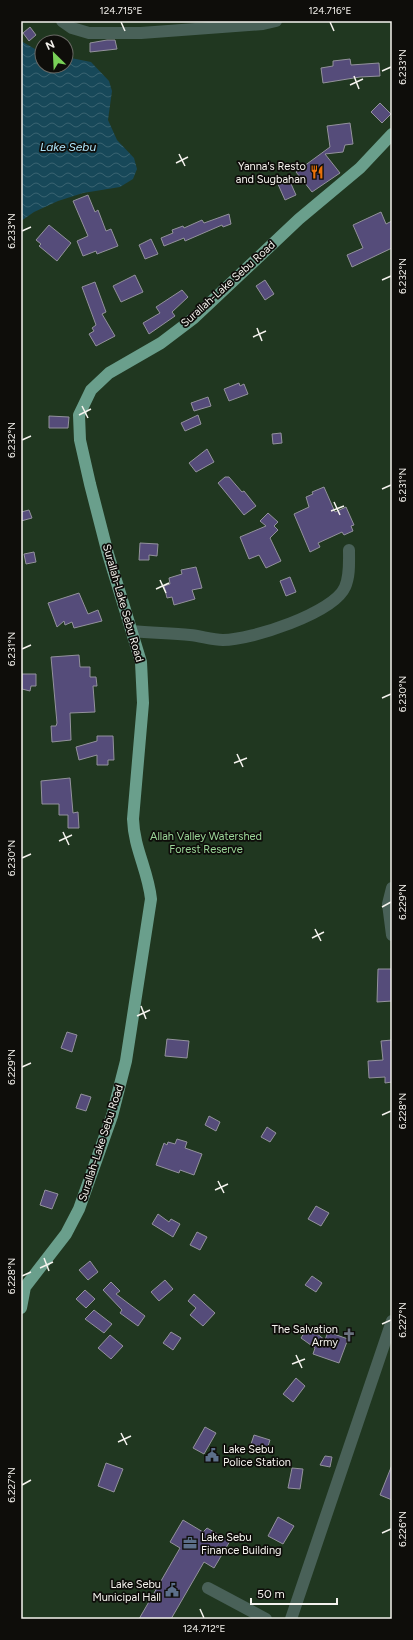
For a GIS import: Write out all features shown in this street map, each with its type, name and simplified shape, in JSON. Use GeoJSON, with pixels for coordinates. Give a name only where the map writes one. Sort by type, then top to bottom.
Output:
{"type":"FeatureCollection","features":[{"type":"Feature","properties":{"kind":"main road","name":"Surallah-Lake Sebu Road"},"geometry":{"type":"LineString","coordinates":[[21,1308],[25,1287],[66,1234],[79,1209],[112,1116],[126,1061],[151,899],[149,883],[133,836],[133,819],[143,703],[142,662],[108,554],[80,440],[79,415],[91,390],[109,373],[161,342],[194,318],[299,219],[360,168],[392,134]]}},
{"type":"Feature","properties":{"kind":"street"},"geometry":{"type":"LineString","coordinates":[[62,21],[72,28],[89,33],[141,33],[263,24],[276,21]]}},
{"type":"Feature","properties":{"kind":"street"},"geometry":{"type":"LineString","coordinates":[[132,631],[190,635],[222,640],[252,636],[279,627],[311,615],[338,598],[346,586],[349,550]]}},
{"type":"Feature","properties":{"kind":"street"},"geometry":{"type":"LineString","coordinates":[[392,888],[388,904],[392,935]]}},
{"type":"Feature","properties":{"kind":"street"},"geometry":{"type":"LineString","coordinates":[[291,1619],[392,1321]]}},
{"type":"Feature","properties":{"kind":"street"},"geometry":{"type":"LineString","coordinates":[[208,1588],[266,1619]]}},
{"type":"Feature","properties":{"kind":"green space","name":"Allah Valley Watershed Forest Reserve"},"geometry":{"type":"Polygon","coordinates":[[[21,21],[392,21],[392,1619],[21,1619],[21,21]]]}},
{"type":"Feature","properties":{"kind":"water","name":"Lake Sebu"},"geometry":{"type":"Polygon","coordinates":[[[21,41],[34,48],[34,74],[74,74],[74,59],[91,62],[109,81],[112,91],[108,120],[117,140],[134,158],[137,169],[133,179],[120,187],[83,193],[58,201],[34,212],[21,221],[21,41]]]}},
{"type":"Feature","properties":{"kind":"building"},"geometry":{"type":"Polygon","coordinates":[[[30,27],[35,34],[29,41],[23,33],[30,27]]]}},
{"type":"Feature","properties":{"kind":"building"},"geometry":{"type":"Polygon","coordinates":[[[115,40],[117,49],[90,52],[90,43],[115,40]]]}},
{"type":"Feature","properties":{"kind":"building"},"geometry":{"type":"Polygon","coordinates":[[[350,59],[351,65],[379,63],[380,76],[360,77],[323,83],[321,68],[333,66],[333,61],[350,59]]]}},
{"type":"Feature","properties":{"kind":"building"},"geometry":{"type":"Polygon","coordinates":[[[380,103],[391,114],[382,123],[371,112],[380,103]]]}},
{"type":"Feature","properties":{"kind":"building"},"geometry":{"type":"Polygon","coordinates":[[[350,123],[353,144],[345,145],[343,152],[325,154],[340,173],[312,192],[296,172],[330,147],[327,126],[350,123]]]}},
{"type":"Feature","properties":{"kind":"building"},"geometry":{"type":"Polygon","coordinates":[[[288,177],[296,195],[285,200],[277,182],[288,177]]]}},
{"type":"Feature","properties":{"kind":"building"},"geometry":{"type":"Polygon","coordinates":[[[88,195],[95,212],[98,210],[106,231],[111,229],[118,246],[97,254],[96,251],[83,256],[77,241],[88,236],[73,201],[88,195]]]}},
{"type":"Feature","properties":{"kind":"building"},"geometry":{"type":"Polygon","coordinates":[[[381,212],[386,224],[392,221],[392,248],[352,267],[347,255],[363,248],[353,225],[381,212]]]}},
{"type":"Feature","properties":{"kind":"building"},"geometry":{"type":"Polygon","coordinates":[[[229,214],[231,224],[223,227],[222,225],[185,241],[184,238],[164,246],[161,238],[173,233],[172,230],[183,226],[184,228],[202,220],[204,223],[229,214]]]}},
{"type":"Feature","properties":{"kind":"building"},"geometry":{"type":"Polygon","coordinates":[[[49,225],[71,243],[57,261],[39,246],[41,244],[36,240],[49,225]]]}},
{"type":"Feature","properties":{"kind":"building"},"geometry":{"type":"Polygon","coordinates":[[[151,239],[158,254],[145,259],[139,245],[151,239]]]}},
{"type":"Feature","properties":{"kind":"building"},"geometry":{"type":"Polygon","coordinates":[[[135,275],[143,292],[121,302],[113,286],[135,275]]]}},
{"type":"Feature","properties":{"kind":"building"},"geometry":{"type":"Polygon","coordinates":[[[265,280],[274,294],[265,300],[256,286],[265,280]]]}},
{"type":"Feature","properties":{"kind":"building"},"geometry":{"type":"Polygon","coordinates":[[[95,282],[106,312],[102,314],[115,336],[96,346],[89,334],[94,331],[92,328],[96,325],[82,287],[95,282]]]}},
{"type":"Feature","properties":{"kind":"building"},"geometry":{"type":"Polygon","coordinates":[[[182,290],[188,297],[172,312],[175,316],[149,334],[143,323],[160,313],[156,307],[182,290]]]}},
{"type":"Feature","properties":{"kind":"building"},"geometry":{"type":"Polygon","coordinates":[[[239,383],[240,386],[244,384],[248,394],[229,401],[224,389],[239,383]]]}},
{"type":"Feature","properties":{"kind":"building"},"geometry":{"type":"Polygon","coordinates":[[[208,397],[211,406],[194,411],[191,403],[208,397]]]}},
{"type":"Feature","properties":{"kind":"building"},"geometry":{"type":"Polygon","coordinates":[[[198,415],[201,424],[185,431],[181,423],[198,415]]]}},
{"type":"Feature","properties":{"kind":"building"},"geometry":{"type":"Polygon","coordinates":[[[49,416],[69,417],[68,428],[49,428],[49,416]]]}},
{"type":"Feature","properties":{"kind":"building"},"geometry":{"type":"Polygon","coordinates":[[[281,433],[282,443],[273,444],[272,434],[281,433]]]}},
{"type":"Feature","properties":{"kind":"building"},"geometry":{"type":"Polygon","coordinates":[[[207,449],[214,462],[196,472],[189,463],[207,449]]]}},
{"type":"Feature","properties":{"kind":"building"},"geometry":{"type":"Polygon","coordinates":[[[225,477],[229,477],[242,492],[244,491],[256,506],[244,515],[218,483],[225,477]]]}},
{"type":"Feature","properties":{"kind":"building"},"geometry":{"type":"Polygon","coordinates":[[[324,487],[335,512],[346,507],[354,525],[351,526],[353,531],[344,535],[342,532],[318,543],[320,547],[310,552],[294,514],[309,507],[306,497],[313,494],[312,492],[324,487]]]}},
{"type":"Feature","properties":{"kind":"building"},"geometry":{"type":"Polygon","coordinates":[[[29,510],[32,518],[21,521],[21,512],[29,510]]]}},
{"type":"Feature","properties":{"kind":"building"},"geometry":{"type":"Polygon","coordinates":[[[268,513],[278,522],[274,526],[278,530],[270,538],[281,561],[266,568],[259,555],[249,559],[240,537],[266,526],[260,521],[268,513]]]}},
{"type":"Feature","properties":{"kind":"building"},"geometry":{"type":"Polygon","coordinates":[[[140,543],[158,544],[157,556],[149,555],[149,560],[139,560],[140,543]]]}},
{"type":"Feature","properties":{"kind":"building"},"geometry":{"type":"Polygon","coordinates":[[[34,552],[36,562],[26,564],[24,554],[34,552]]]}},
{"type":"Feature","properties":{"kind":"building"},"geometry":{"type":"Polygon","coordinates":[[[196,567],[202,588],[192,590],[195,599],[174,605],[172,597],[167,598],[164,586],[170,584],[169,578],[182,574],[181,570],[196,567]]]}},
{"type":"Feature","properties":{"kind":"building"},"geometry":{"type":"Polygon","coordinates":[[[290,577],[296,592],[286,596],[280,581],[290,577]]]}},
{"type":"Feature","properties":{"kind":"building"},"geometry":{"type":"Polygon","coordinates":[[[79,593],[88,614],[98,610],[102,621],[74,628],[72,622],[65,625],[64,621],[57,627],[48,603],[79,593]]]}},
{"type":"Feature","properties":{"kind":"building"},"geometry":{"type":"Polygon","coordinates":[[[79,655],[80,667],[90,667],[90,677],[96,677],[97,686],[93,686],[95,712],[70,713],[71,740],[52,742],[51,726],[56,726],[57,723],[51,657],[79,655]]]}},
{"type":"Feature","properties":{"kind":"building"},"geometry":{"type":"Polygon","coordinates":[[[22,674],[36,674],[36,686],[31,686],[30,691],[22,689],[22,674]]]}},
{"type":"Feature","properties":{"kind":"building"},"geometry":{"type":"Polygon","coordinates":[[[97,736],[113,736],[114,760],[108,760],[108,765],[97,765],[97,755],[79,760],[76,747],[97,741],[97,736]]]}},
{"type":"Feature","properties":{"kind":"building"},"geometry":{"type":"Polygon","coordinates":[[[70,778],[73,813],[78,812],[79,828],[68,828],[68,815],[59,815],[59,804],[42,804],[41,781],[70,778]]]}},
{"type":"Feature","properties":{"kind":"building"},"geometry":{"type":"Polygon","coordinates":[[[378,969],[392,969],[392,1001],[377,1002],[378,969]]]}},
{"type":"Feature","properties":{"kind":"building"},"geometry":{"type":"Polygon","coordinates":[[[67,1032],[77,1035],[72,1052],[61,1048],[67,1032]]]}},
{"type":"Feature","properties":{"kind":"building"},"geometry":{"type":"Polygon","coordinates":[[[167,1039],[189,1041],[187,1058],[165,1056],[167,1039]]]}},
{"type":"Feature","properties":{"kind":"building"},"geometry":{"type":"Polygon","coordinates":[[[392,1040],[392,1082],[385,1083],[385,1077],[369,1078],[368,1061],[383,1060],[381,1041],[392,1040]]]}},
{"type":"Feature","properties":{"kind":"building"},"geometry":{"type":"Polygon","coordinates":[[[81,1094],[91,1097],[86,1111],[76,1108],[81,1094]]]}},
{"type":"Feature","properties":{"kind":"building"},"geometry":{"type":"Polygon","coordinates":[[[209,1116],[220,1122],[216,1131],[205,1125],[209,1116]]]}},
{"type":"Feature","properties":{"kind":"building"},"geometry":{"type":"Polygon","coordinates":[[[267,1127],[276,1133],[270,1142],[261,1137],[267,1127]]]}},
{"type":"Feature","properties":{"kind":"building"},"geometry":{"type":"Polygon","coordinates":[[[177,1139],[187,1142],[185,1148],[202,1154],[194,1175],[180,1170],[179,1173],[156,1165],[164,1143],[167,1145],[168,1142],[175,1144],[177,1139]]]}},
{"type":"Feature","properties":{"kind":"building"},"geometry":{"type":"Polygon","coordinates":[[[45,1190],[58,1194],[52,1209],[40,1205],[45,1190]]]}},
{"type":"Feature","properties":{"kind":"building"},"geometry":{"type":"Polygon","coordinates":[[[316,1206],[329,1213],[321,1226],[308,1219],[316,1206]]]}},
{"type":"Feature","properties":{"kind":"building"},"geometry":{"type":"Polygon","coordinates":[[[158,1214],[169,1222],[171,1219],[180,1224],[173,1237],[152,1224],[158,1214]]]}},
{"type":"Feature","properties":{"kind":"building"},"geometry":{"type":"Polygon","coordinates":[[[197,1232],[207,1237],[200,1250],[190,1245],[197,1232]]]}},
{"type":"Feature","properties":{"kind":"building"},"geometry":{"type":"Polygon","coordinates":[[[90,1261],[98,1272],[88,1280],[79,1270],[90,1261]]]}},
{"type":"Feature","properties":{"kind":"building"},"geometry":{"type":"Polygon","coordinates":[[[312,1276],[322,1283],[316,1292],[305,1285],[312,1276]]]}},
{"type":"Feature","properties":{"kind":"building"},"geometry":{"type":"Polygon","coordinates":[[[165,1280],[173,1289],[159,1301],[151,1292],[165,1280]]]}},
{"type":"Feature","properties":{"kind":"building"},"geometry":{"type":"Polygon","coordinates":[[[111,1282],[120,1291],[116,1294],[145,1316],[138,1326],[120,1313],[122,1310],[103,1290],[111,1282]]]}},
{"type":"Feature","properties":{"kind":"building"},"geometry":{"type":"Polygon","coordinates":[[[85,1290],[95,1299],[86,1308],[76,1299],[85,1290]]]}},
{"type":"Feature","properties":{"kind":"building"},"geometry":{"type":"Polygon","coordinates":[[[194,1294],[215,1313],[203,1326],[190,1315],[196,1308],[188,1301],[194,1294]]]}},
{"type":"Feature","properties":{"kind":"building"},"geometry":{"type":"Polygon","coordinates":[[[94,1310],[112,1324],[104,1333],[85,1319],[94,1310]]]}},
{"type":"Feature","properties":{"kind":"building"},"geometry":{"type":"Polygon","coordinates":[[[308,1327],[325,1340],[328,1332],[348,1339],[339,1363],[313,1354],[315,1348],[301,1338],[308,1327]]]}},
{"type":"Feature","properties":{"kind":"building"},"geometry":{"type":"Polygon","coordinates":[[[171,1332],[181,1338],[173,1350],[163,1343],[171,1332]]]}},
{"type":"Feature","properties":{"kind":"building"},"geometry":{"type":"Polygon","coordinates":[[[110,1335],[123,1346],[111,1359],[98,1348],[110,1335]]]}},
{"type":"Feature","properties":{"kind":"building"},"geometry":{"type":"Polygon","coordinates":[[[296,1378],[305,1386],[293,1402],[283,1394],[296,1378]]]}},
{"type":"Feature","properties":{"kind":"building"},"geometry":{"type":"Polygon","coordinates":[[[205,1427],[216,1433],[204,1454],[193,1448],[205,1427]]]}},
{"type":"Feature","properties":{"kind":"building"},"geometry":{"type":"Polygon","coordinates":[[[254,1435],[270,1440],[267,1449],[251,1444],[254,1435]]]}},
{"type":"Feature","properties":{"kind":"building"},"geometry":{"type":"Polygon","coordinates":[[[325,1456],[332,1457],[330,1467],[320,1465],[325,1456]]]}},
{"type":"Feature","properties":{"kind":"building"},"geometry":{"type":"Polygon","coordinates":[[[106,1463],[123,1469],[114,1492],[98,1486],[106,1463]]]}},
{"type":"Feature","properties":{"kind":"building"},"geometry":{"type":"Polygon","coordinates":[[[392,1465],[392,1500],[380,1495],[392,1465]]]}},
{"type":"Feature","properties":{"kind":"building"},"geometry":{"type":"Polygon","coordinates":[[[292,1468],[303,1469],[300,1489],[288,1488],[292,1468]]]}},
{"type":"Feature","properties":{"kind":"building"},"geometry":{"type":"Polygon","coordinates":[[[278,1517],[294,1526],[283,1544],[268,1536],[278,1517]]]}},
{"type":"Feature","properties":{"kind":"building"},"geometry":{"type":"Polygon","coordinates":[[[183,1520],[203,1532],[207,1528],[230,1541],[214,1568],[204,1562],[171,1619],[139,1619],[180,1548],[170,1542],[183,1520]]]}},
{"type":"Feature","properties":{"kind":"place","name":"Yanna's Resto and Sugbahan"},"geometry":{"type":"Point","coordinates":[317,172]}},
{"type":"Feature","properties":{"kind":"place","name":"The Salvation Army"},"geometry":{"type":"Point","coordinates":[349,1335]}},
{"type":"Feature","properties":{"kind":"place","name":"Lake Sebu Police Station"},"geometry":{"type":"Point","coordinates":[212,1455]}},
{"type":"Feature","properties":{"kind":"place","name":"Lake Sebu Finance Building"},"geometry":{"type":"Point","coordinates":[190,1543]}},
{"type":"Feature","properties":{"kind":"place","name":"Lake Sebu Municipal Hall"},"geometry":{"type":"Point","coordinates":[172,1590]}}]}
